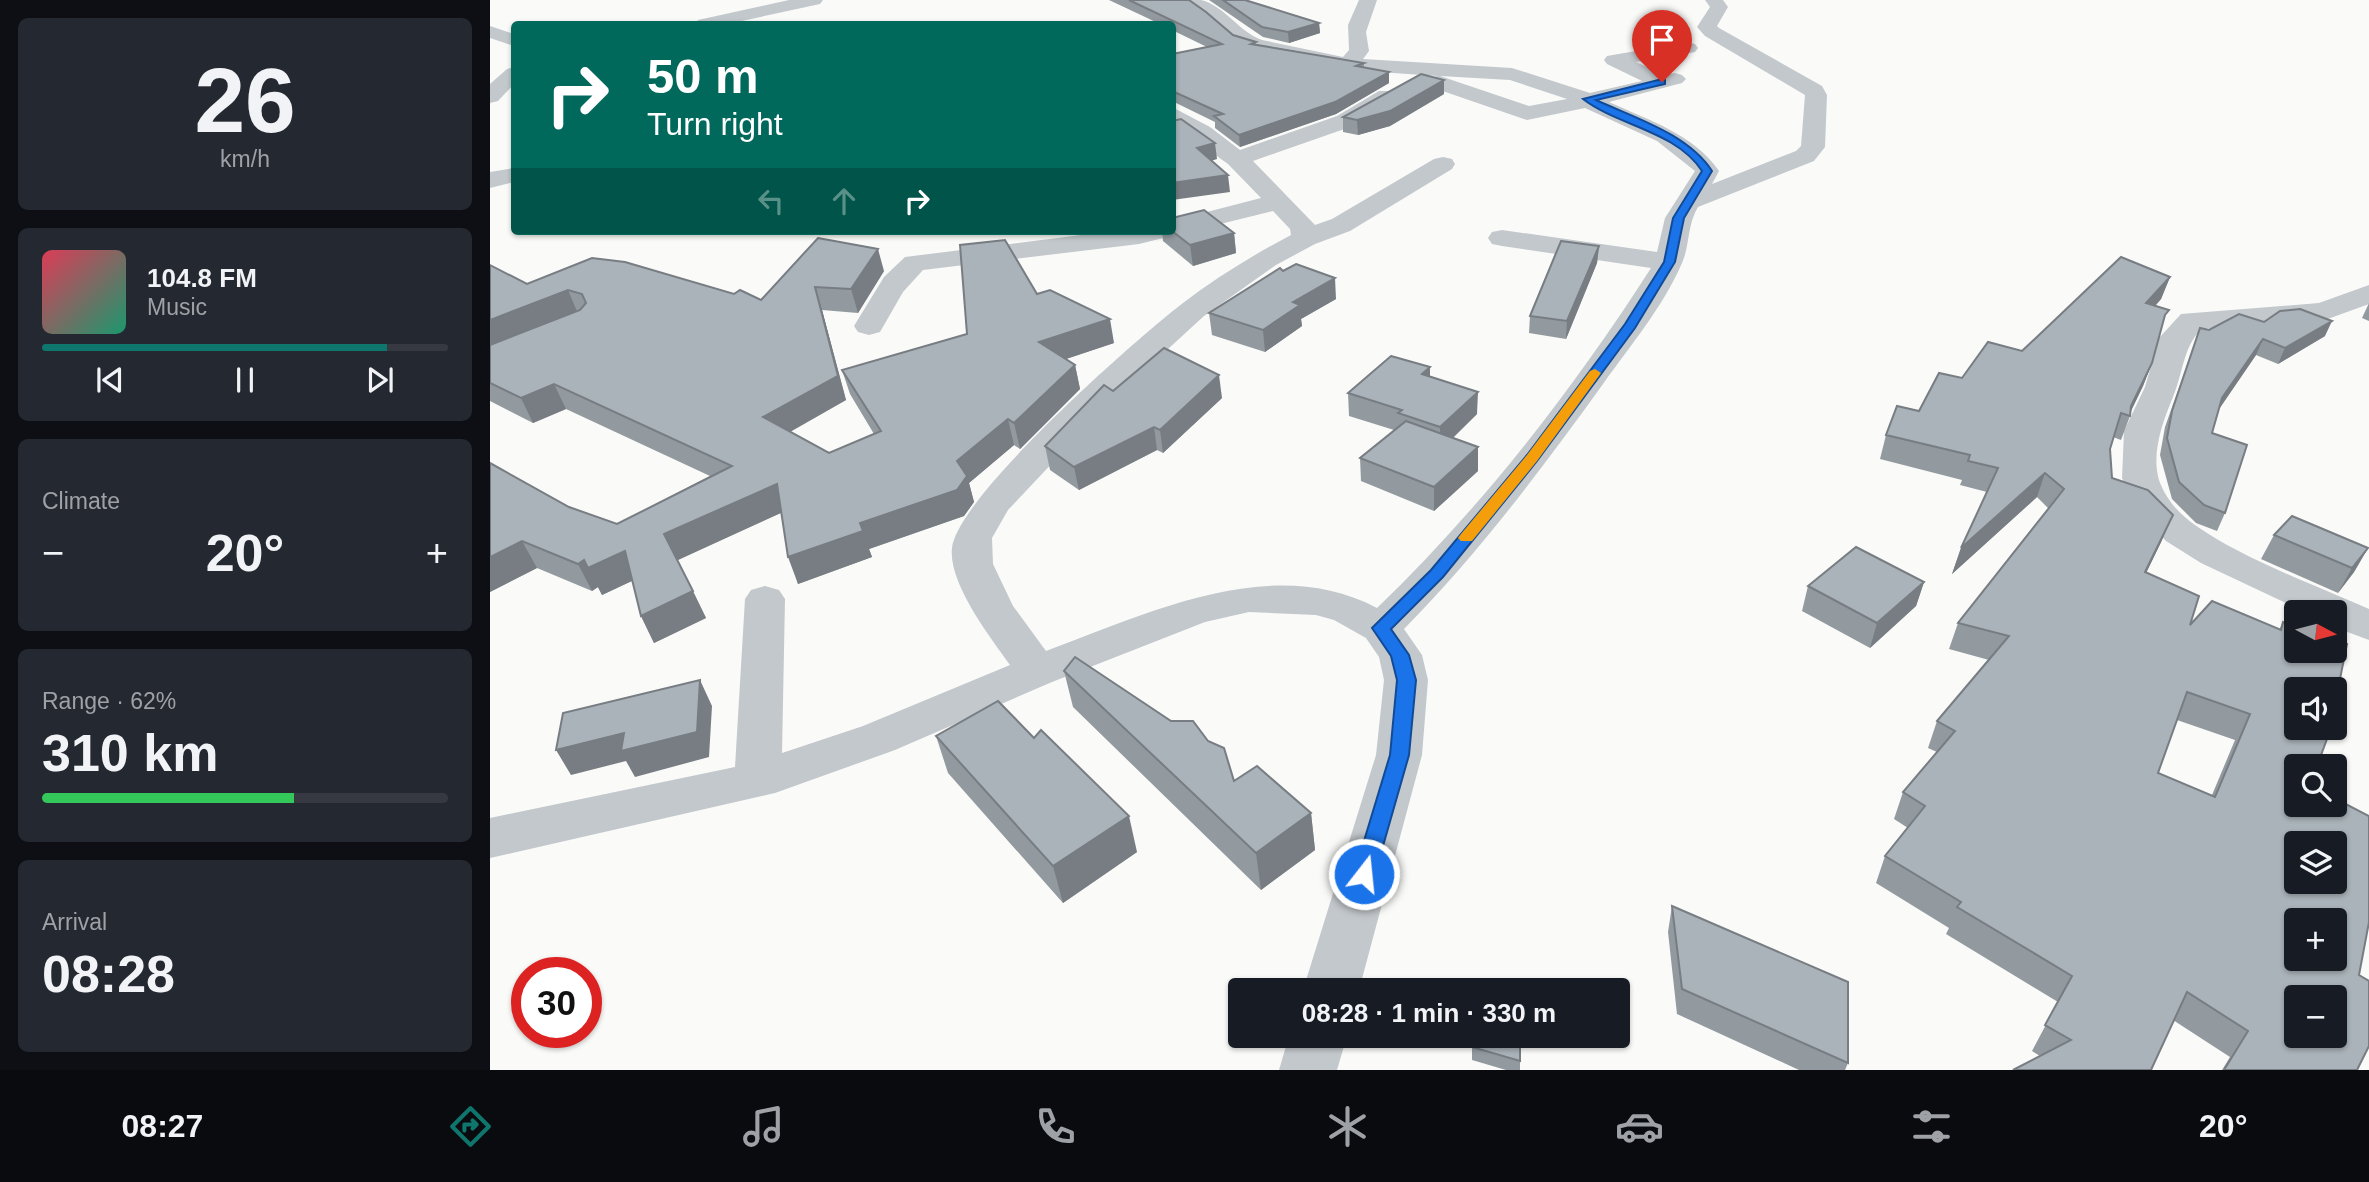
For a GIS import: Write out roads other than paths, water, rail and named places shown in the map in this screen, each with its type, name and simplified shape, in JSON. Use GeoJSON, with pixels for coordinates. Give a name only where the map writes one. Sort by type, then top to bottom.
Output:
{"type":"FeatureCollection","features":[{"type":"Feature","properties":{"kind":"street"},"geometry":{"type":"LineString","coordinates":[[719,21],[814,0]]}},
{"type":"Feature","properties":{"kind":"street"},"geometry":{"type":"LineString","coordinates":[[1187,0],[1216,16],[1249,43],[1348,64],[1414,71],[1512,74],[1587,99],[1644,124],[1699,160],[1707,171],[1678,218],[1670,262],[1630,325],[1532,458],[1437,573],[1381,628]]}},
{"type":"Feature","properties":{"kind":"street"},"geometry":{"type":"LineString","coordinates":[[1348,64],[1359,51],[1356,39],[1363,8],[1368,0]]}},
{"type":"Feature","properties":{"kind":"street"},"geometry":{"type":"LineString","coordinates":[[1688,202],[1805,156],[1812,147],[1816,95],[1814,91],[1712,32],[1707,27],[1718,8],[1714,0]]}},
{"type":"Feature","properties":{"kind":"street"},"geometry":{"type":"LineString","coordinates":[[490,32],[511,39]]}},
{"type":"Feature","properties":{"kind":"street"},"geometry":{"type":"LineString","coordinates":[[1587,99],[1669,80],[1614,60],[1688,48]]}},
{"type":"Feature","properties":{"kind":"street"},"geometry":{"type":"LineString","coordinates":[[1237,159],[1345,121],[1411,82],[1414,71]]}},
{"type":"Feature","properties":{"kind":"street"},"geometry":{"type":"LineString","coordinates":[[490,98],[511,76]]}},
{"type":"Feature","properties":{"kind":"street"},"geometry":{"type":"LineString","coordinates":[[490,98],[511,92]]}},
{"type":"Feature","properties":{"kind":"street"},"geometry":{"type":"LineString","coordinates":[[1176,116],[1237,159],[1303,228],[1305,238]]}},
{"type":"Feature","properties":{"kind":"street"},"geometry":{"type":"LineString","coordinates":[[1037,671],[998,618],[971,552],[973,537],[993,503],[1117,373],[1212,295],[1279,252],[1305,238],[1341,225],[1443,164]]}},
{"type":"Feature","properties":{"kind":"street"},"geometry":{"type":"LineString","coordinates":[[490,180],[511,176]]}},
{"type":"Feature","properties":{"kind":"street"},"geometry":{"type":"LineString","coordinates":[[1176,228],[1277,202]]}},
{"type":"Feature","properties":{"kind":"street"},"geometry":{"type":"LineString","coordinates":[[869,326],[892,288],[915,262],[1144,235]]}},
{"type":"Feature","properties":{"kind":"street"},"geometry":{"type":"LineString","coordinates":[[1502,238],[1670,262]]}},
{"type":"Feature","properties":{"kind":"street"},"geometry":{"type":"LineString","coordinates":[[2369,294],[2325,311],[2204,317],[2192,320],[2175,338],[2161,387],[2141,431],[2140,478],[2154,508],[2180,533],[2215,554],[2369,626]]}},
{"type":"Feature","properties":{"kind":"street"},"geometry":{"type":"LineString","coordinates":[[758,780],[765,599]]}},
{"type":"Feature","properties":{"kind":"street"},"geometry":{"type":"LineString","coordinates":[[490,838],[758,780],[880,738],[1037,671],[1195,611],[1249,599],[1317,602],[1348,610],[1381,628],[1400,655],[1406,680],[1399,755],[1334,978]]}},
{"type":"Feature","properties":{"kind":"street"},"geometry":{"type":"LineString","coordinates":[[1308,1070],[1314,1048]]}}]}
